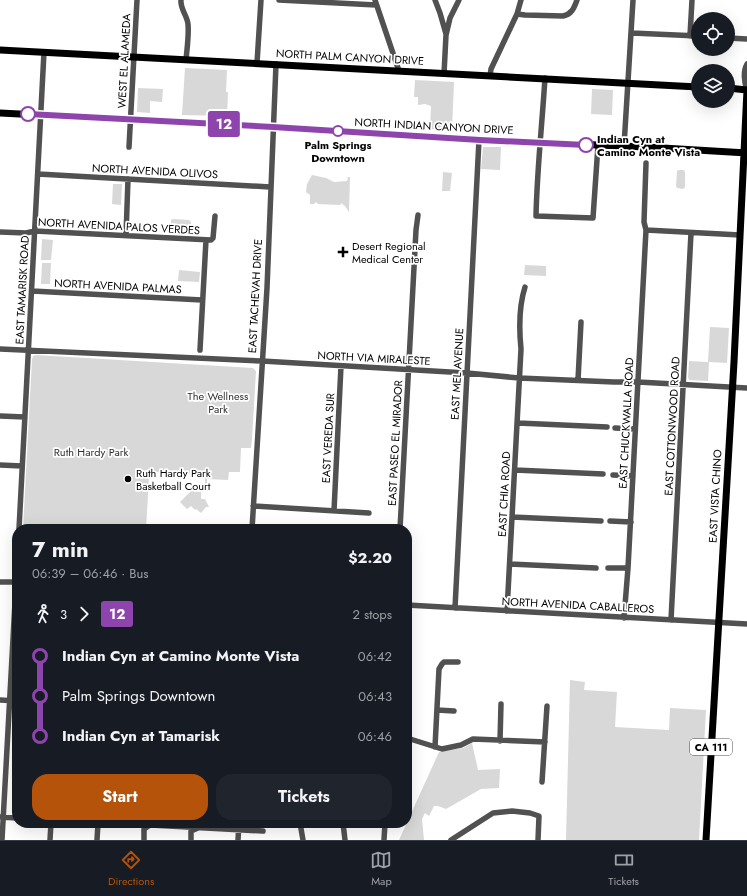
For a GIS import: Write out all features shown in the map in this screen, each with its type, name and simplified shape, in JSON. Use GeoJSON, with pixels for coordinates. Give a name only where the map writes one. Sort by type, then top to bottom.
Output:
{"type":"FeatureCollection","features":[{"type":"Feature","properties":{"kind":"main road","name":"NORTH PALM CANYON DRIVE"},"geometry":{"type":"LineString","coordinates":[[0,50],[691,87]]}},
{"type":"Feature","properties":{"kind":"main road"},"geometry":{"type":"LineString","coordinates":[[735,88],[747,89]]}},
{"type":"Feature","properties":{"kind":"main road","name":"CA 111"},"geometry":{"type":"LineString","coordinates":[[746,152],[747,89]]}},
{"type":"Feature","properties":{"kind":"main road","name":"NORTH INDIAN CANYON DRIVE"},"geometry":{"type":"LineString","coordinates":[[0,113],[273,127],[480,140],[746,152]]}},
{"type":"Feature","properties":{"kind":"main road","name":"EAST VISTA CHINO"},"geometry":{"type":"LineString","coordinates":[[706,840],[746,152]]}},
{"type":"Feature","properties":{"kind":"street","name":"WEST EL ALAMEDA"},"geometry":{"type":"LineString","coordinates":[[129,147],[137,0]]}},
{"type":"Feature","properties":{"kind":"street"},"geometry":{"type":"LineString","coordinates":[[181,0],[180,6],[186,16],[188,25],[186,60]]}},
{"type":"Feature","properties":{"kind":"street"},"geometry":{"type":"LineString","coordinates":[[257,63],[261,0]]}},
{"type":"Feature","properties":{"kind":"street"},"geometry":{"type":"LineString","coordinates":[[279,0],[376,2],[399,71]]}},
{"type":"Feature","properties":{"kind":"street"},"geometry":{"type":"LineString","coordinates":[[435,0],[446,35]]}},
{"type":"Feature","properties":{"kind":"street"},"geometry":{"type":"LineString","coordinates":[[444,74],[446,35],[450,18],[459,0]]}},
{"type":"Feature","properties":{"kind":"street"},"geometry":{"type":"LineString","coordinates":[[490,76],[491,69],[517,14],[521,0]]}},
{"type":"Feature","properties":{"kind":"street"},"geometry":{"type":"LineString","coordinates":[[517,14],[568,15],[574,9],[577,0]]}},
{"type":"Feature","properties":{"kind":"street"},"geometry":{"type":"LineString","coordinates":[[624,146],[633,0]]}},
{"type":"Feature","properties":{"kind":"street"},"geometry":{"type":"LineString","coordinates":[[632,33],[690,36],[692,0]]}},
{"type":"Feature","properties":{"kind":"street"},"geometry":{"type":"LineString","coordinates":[[735,38],[747,39]]}},
{"type":"Feature","properties":{"kind":"street","name":"EAST TAMARISK ROAD"},"geometry":{"type":"LineString","coordinates":[[19,524],[44,52]]}},
{"type":"Feature","properties":{"kind":"street","name":"EAST TACHEVAH DRIVE"},"geometry":{"type":"LineString","coordinates":[[252,524],[267,274],[276,64]]}},
{"type":"Feature","properties":{"kind":"street"},"geometry":{"type":"LineString","coordinates":[[747,64],[745,67],[744,82],[747,89]]}},
{"type":"Feature","properties":{"kind":"street"},"geometry":{"type":"LineString","coordinates":[[544,78],[541,142],[538,160],[536,216],[593,218],[598,145]]}},
{"type":"Feature","properties":{"kind":"street","name":"EAST MEL AVENUE"},"geometry":{"type":"LineString","coordinates":[[455,608],[480,140]]}},
{"type":"Feature","properties":{"kind":"street","name":"EAST CHUCKWALLA ROAD"},"geometry":{"type":"LineString","coordinates":[[624,618],[631,522],[646,230],[644,224],[646,163]]}},
{"type":"Feature","properties":{"kind":"street","name":"NORTH AVENIDA OLIVOS"},"geometry":{"type":"LineString","coordinates":[[38,174],[270,187]]}},
{"type":"Feature","properties":{"kind":"street"},"geometry":{"type":"LineString","coordinates":[[126,235],[128,179]]}},
{"type":"Feature","properties":{"kind":"street","name":"EAST PASEO EL MIRADOR"},"geometry":{"type":"LineString","coordinates":[[400,524],[418,215]]}},
{"type":"Feature","properties":{"kind":"street","name":"NORTH AVENIDA PALOS VERDES"},"geometry":{"type":"LineString","coordinates":[[0,232],[26,233],[35,231],[211,240],[214,238],[216,216]]}},
{"type":"Feature","properties":{"kind":"street"},"geometry":{"type":"LineString","coordinates":[[646,230],[740,235]]}},
{"type":"Feature","properties":{"kind":"street","name":"EAST COTTONWOOD ROAD"},"geometry":{"type":"LineString","coordinates":[[671,620],[691,233]]}},
{"type":"Feature","properties":{"kind":"street"},"geometry":{"type":"LineString","coordinates":[[200,350],[206,240]]}},
{"type":"Feature","properties":{"kind":"street","name":"EAST CHIA ROAD"},"geometry":{"type":"LineString","coordinates":[[507,611],[518,423],[521,312],[522,297],[525,286]]}},
{"type":"Feature","properties":{"kind":"street","name":"NORTH AVENIDA PALMAS"},"geometry":{"type":"LineString","coordinates":[[32,291],[202,300]]}},
{"type":"Feature","properties":{"kind":"street"},"geometry":{"type":"LineString","coordinates":[[578,380],[581,322]]}},
{"type":"Feature","properties":{"kind":"street","name":"NORTH VIA MIRALESTE"},"geometry":{"type":"LineString","coordinates":[[0,349],[262,361],[467,373],[519,378],[684,384],[747,388]]}},
{"type":"Feature","properties":{"kind":"street","name":"EAST VEREDA SUR"},"geometry":{"type":"LineString","coordinates":[[334,511],[341,366]]}},
{"type":"Feature","properties":{"kind":"street"},"geometry":{"type":"LineString","coordinates":[[0,416],[25,417]]}},
{"type":"Feature","properties":{"kind":"street"},"geometry":{"type":"LineString","coordinates":[[518,423],[606,427]]}},
{"type":"Feature","properties":{"kind":"street"},"geometry":{"type":"LineString","coordinates":[[615,428],[636,429]]}},
{"type":"Feature","properties":{"kind":"street"},"geometry":{"type":"LineString","coordinates":[[0,465],[22,466]]}},
{"type":"Feature","properties":{"kind":"street"},"geometry":{"type":"LineString","coordinates":[[515,470],[603,474]]}},
{"type":"Feature","properties":{"kind":"street"},"geometry":{"type":"LineString","coordinates":[[613,475],[633,476]]}},
{"type":"Feature","properties":{"kind":"street"},"geometry":{"type":"LineString","coordinates":[[253,506],[369,513]]}},
{"type":"Feature","properties":{"kind":"street"},"geometry":{"type":"LineString","coordinates":[[512,517],[601,521]]}},
{"type":"Feature","properties":{"kind":"street"},"geometry":{"type":"LineString","coordinates":[[610,521],[631,522]]}},
{"type":"Feature","properties":{"kind":"street"},"geometry":{"type":"LineString","coordinates":[[510,564],[596,568]]}},
{"type":"Feature","properties":{"kind":"street"},"geometry":{"type":"LineString","coordinates":[[608,568],[628,568]]}},
{"type":"Feature","properties":{"kind":"street"},"geometry":{"type":"LineString","coordinates":[[0,582],[12,582]]}},
{"type":"Feature","properties":{"kind":"street","name":"NORTH AVENIDA CABALLEROS"},"geometry":{"type":"LineString","coordinates":[[412,606],[747,624]]}},
{"type":"Feature","properties":{"kind":"street"},"geometry":{"type":"LineString","coordinates":[[2,840],[2,817],[12,649]]}},
{"type":"Feature","properties":{"kind":"street"},"geometry":{"type":"LineString","coordinates":[[435,747],[440,669],[444,662],[458,662]]}},
{"type":"Feature","properties":{"kind":"street"},"geometry":{"type":"LineString","coordinates":[[0,700],[12,700]]}},
{"type":"Feature","properties":{"kind":"street"},"geometry":{"type":"LineString","coordinates":[[500,741],[501,704]]}},
{"type":"Feature","properties":{"kind":"street"},"geometry":{"type":"LineString","coordinates":[[542,782],[547,706]]}},
{"type":"Feature","properties":{"kind":"street"},"geometry":{"type":"LineString","coordinates":[[437,710],[454,711]]}},
{"type":"Feature","properties":{"kind":"street"},"geometry":{"type":"LineString","coordinates":[[412,740],[442,749],[461,745],[473,739],[545,742]]}},
{"type":"Feature","properties":{"kind":"street"},"geometry":{"type":"LineString","coordinates":[[451,840],[492,812],[530,813],[540,816],[538,840]]}},
{"type":"Feature","properties":{"kind":"street"},"geometry":{"type":"LineString","coordinates":[[2,817],[12,818]]}},
{"type":"Feature","properties":{"kind":"street"},"geometry":{"type":"LineString","coordinates":[[50,840],[51,828]]}},
{"type":"Feature","properties":{"kind":"street"},"geometry":{"type":"LineString","coordinates":[[97,840],[98,828]]}},
{"type":"Feature","properties":{"kind":"street"},"geometry":{"type":"LineString","coordinates":[[144,840],[145,828]]}},
{"type":"Feature","properties":{"kind":"street"},"geometry":{"type":"LineString","coordinates":[[191,840],[191,831],[194,828]]}},
{"type":"Feature","properties":{"kind":"street"},"geometry":{"type":"LineString","coordinates":[[222,828],[263,831]]}},
{"type":"Feature","properties":{"kind":"street"},"geometry":{"type":"LineString","coordinates":[[301,828],[303,840]]}},
{"type":"Feature","properties":{"kind":"street"},"geometry":{"type":"LineString","coordinates":[[344,828],[345,840]]}},
{"type":"Feature","properties":{"kind":"street"},"geometry":{"type":"LineString","coordinates":[[384,840],[385,828]]}},
{"type":"Feature","properties":{"kind":"street"},"geometry":{"type":"LineString","coordinates":[[238,830],[238,840]]}},
{"type":"Feature","properties":{"kind":"green space"},"geometry":{"type":"Polygon","coordinates":[[[185,68],[227,70],[227,116],[182,115],[185,68]]]}},
{"type":"Feature","properties":{"kind":"green space"},"geometry":{"type":"Polygon","coordinates":[[[415,80],[454,82],[452,130],[430,129],[431,106],[425,104],[418,105],[418,97],[414,97],[415,80]]]}},
{"type":"Feature","properties":{"kind":"green space"},"geometry":{"type":"Polygon","coordinates":[[[138,88],[163,89],[162,102],[150,101],[150,113],[137,112],[138,88]]]}},
{"type":"Feature","properties":{"kind":"green space"},"geometry":{"type":"Polygon","coordinates":[[[592,89],[613,90],[612,115],[591,114],[592,89]]]}},
{"type":"Feature","properties":{"kind":"green space"},"geometry":{"type":"Polygon","coordinates":[[[483,147],[501,147],[500,170],[481,169],[483,147]]]}},
{"type":"Feature","properties":{"kind":"green space"},"geometry":{"type":"Polygon","coordinates":[[[684,170],[685,172],[685,187],[683,189],[677,188],[676,186],[677,171],[684,170]]]}},
{"type":"Feature","properties":{"kind":"green space"},"geometry":{"type":"Polygon","coordinates":[[[443,172],[452,173],[450,191],[442,191],[443,172]]]}},
{"type":"Feature","properties":{"kind":"green space"},"geometry":{"type":"Polygon","coordinates":[[[312,175],[326,178],[334,182],[347,181],[348,177],[350,177],[349,212],[342,203],[340,205],[318,204],[316,202],[314,204],[310,204],[310,195],[306,192],[307,184],[312,175]]]}},
{"type":"Feature","properties":{"kind":"green space"},"geometry":{"type":"Polygon","coordinates":[[[113,184],[122,184],[121,205],[112,204],[113,184]]]}},
{"type":"Feature","properties":{"kind":"green space"},"geometry":{"type":"Polygon","coordinates":[[[171,220],[189,220],[191,222],[190,229],[172,229],[171,220]]]}},
{"type":"Feature","properties":{"kind":"green space"},"geometry":{"type":"Polygon","coordinates":[[[42,239],[53,240],[51,260],[41,260],[42,239]]]}},
{"type":"Feature","properties":{"kind":"green space"},"geometry":{"type":"Polygon","coordinates":[[[42,263],[51,263],[50,284],[41,284],[42,263]]]}},
{"type":"Feature","properties":{"kind":"green space"},"geometry":{"type":"Polygon","coordinates":[[[525,265],[546,266],[546,276],[524,275],[525,265]]]}},
{"type":"Feature","properties":{"kind":"green space"},"geometry":{"type":"Polygon","coordinates":[[[179,270],[200,272],[199,282],[178,281],[179,270]]]}},
{"type":"Feature","properties":{"kind":"green space"},"geometry":{"type":"Polygon","coordinates":[[[710,327],[729,328],[727,363],[709,362],[708,381],[689,380],[689,361],[708,362],[710,327]]]}},
{"type":"Feature","properties":{"kind":"green space","name":"Ruth Hardy Park"},"geometry":{"type":"Polygon","coordinates":[[[33,356],[253,368],[256,371],[251,448],[241,448],[240,472],[229,472],[228,480],[207,479],[207,487],[205,487],[205,474],[155,472],[155,476],[149,477],[146,524],[23,524],[33,356]]]}},
{"type":"Feature","properties":{"kind":"green space"},"geometry":{"type":"Polygon","coordinates":[[[191,491],[201,492],[201,499],[205,499],[209,507],[206,507],[201,513],[191,506],[187,509],[180,502],[191,491]]]}},
{"type":"Feature","properties":{"kind":"green space"},"geometry":{"type":"Polygon","coordinates":[[[570,680],[585,682],[584,690],[617,692],[615,727],[669,730],[670,708],[706,710],[699,840],[566,840],[570,680]]]}},
{"type":"Feature","properties":{"kind":"green space"},"geometry":{"type":"Polygon","coordinates":[[[472,743],[478,770],[500,769],[499,788],[481,789],[446,809],[434,806],[429,816],[425,813],[422,819],[424,840],[399,840],[404,828],[412,828],[412,811],[439,752],[463,748],[472,743]]]}},
{"type":"Feature","properties":{"kind":"bus line","name":"12"},"geometry":{"type":"LineString","coordinates":[[28,114],[586,145]]}},
{"type":"Feature","properties":{"kind":"place","name":"Palm Springs Downtown"},"geometry":{"type":"Point","coordinates":[338,131]}},
{"type":"Feature","properties":{"kind":"place","name":"Indian Cyn at Camino Monte Vista"},"geometry":{"type":"Point","coordinates":[586,145]}},
{"type":"Feature","properties":{"kind":"place","name":"Desert Regional Medical Center"},"geometry":{"type":"Point","coordinates":[343,252]}},
{"type":"Feature","properties":{"kind":"place","name":"Ruth Hardy Park Basketball Court"},"geometry":{"type":"Point","coordinates":[128,479]}},
{"type":"Feature","properties":{"kind":"park label","name":"The Wellness Park"},"geometry":{"type":"Point","coordinates":[218,402]}}]}
